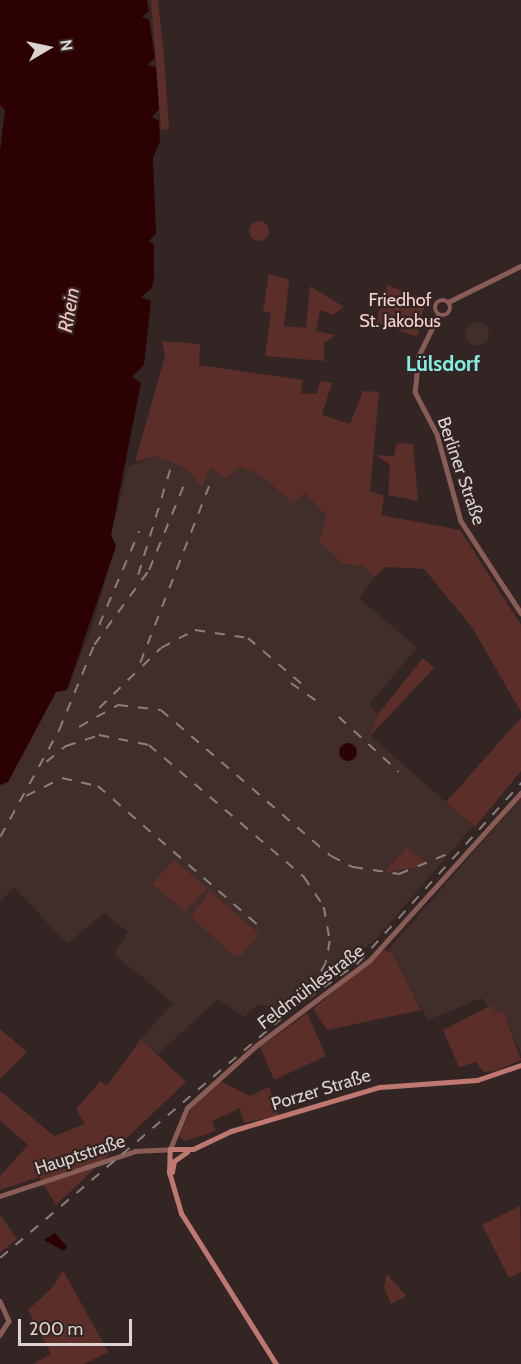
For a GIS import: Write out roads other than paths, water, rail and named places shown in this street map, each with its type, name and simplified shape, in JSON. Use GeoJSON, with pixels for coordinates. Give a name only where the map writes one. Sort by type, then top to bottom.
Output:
{"type":"FeatureCollection","features":[{"type":"Feature","properties":{"kind":"main road","name":"Porzer Straße"},"geometry":{"type":"LineString","coordinates":[[170,1149],[190,1150],[231,1131],[365,1090],[477,1080],[521,1065]]}},
{"type":"Feature","properties":{"kind":"main road"},"geometry":{"type":"LineString","coordinates":[[170,1149],[171,1179],[195,1238],[276,1364]]}},
{"type":"Feature","properties":{"kind":"main road"},"geometry":{"type":"LineString","coordinates":[[171,1179],[174,1161],[190,1150]]}},
{"type":"Feature","properties":{"kind":"street"},"geometry":{"type":"LineString","coordinates":[[448,302],[450,313],[439,315],[437,303],[448,302],[521,266]]}},
{"type":"Feature","properties":{"kind":"street","name":"Berliner Straße"},"geometry":{"type":"LineString","coordinates":[[439,315],[416,365],[417,398],[437,434],[461,520],[521,613]]}},
{"type":"Feature","properties":{"kind":"street","name":"Feldmühlestraße"},"geometry":{"type":"LineString","coordinates":[[170,1149],[187,1108],[257,1045],[369,961],[521,793]]}},
{"type":"Feature","properties":{"kind":"street","name":"Hauptstraße"},"geometry":{"type":"LineString","coordinates":[[0,1196],[135,1151],[170,1149]]}},
{"type":"Feature","properties":{"kind":"street"},"geometry":{"type":"LineString","coordinates":[[0,1301],[9,1321],[0,1335]]}},
{"type":"Feature","properties":{"kind":"water","name":"Rhein"},"geometry":{"type":"Polygon","coordinates":[[[0,0],[147,0],[149,11],[142,17],[149,19],[155,58],[147,65],[156,67],[159,109],[152,117],[159,121],[160,141],[153,158],[156,234],[149,241],[154,245],[154,276],[152,288],[141,297],[151,301],[144,365],[132,377],[141,383],[111,535],[116,546],[67,690],[56,692],[8,782],[0,785],[0,152],[5,110],[0,105],[0,0]]]}},
{"type":"Feature","properties":{"kind":"water"},"geometry":{"type":"Polygon","coordinates":[[[348,743],[354,746],[357,752],[354,758],[348,761],[342,758],[339,752],[342,746],[348,743]]]}},
{"type":"Feature","properties":{"kind":"water"},"geometry":{"type":"Polygon","coordinates":[[[55,1233],[67,1247],[64,1251],[44,1240],[55,1233]]]}},
{"type":"Feature","properties":{"kind":"railway"},"geometry":{"type":"LineString","coordinates":[[138,575],[170,470]]}},
{"type":"Feature","properties":{"kind":"railway"},"geometry":{"type":"LineString","coordinates":[[0,837],[59,730],[94,645],[149,570],[186,480]]}},
{"type":"Feature","properties":{"kind":"railway"},"geometry":{"type":"LineString","coordinates":[[140,663],[211,481]]}},
{"type":"Feature","properties":{"kind":"railway"},"geometry":{"type":"LineString","coordinates":[[99,625],[139,531]]}},
{"type":"Feature","properties":{"kind":"railway"},"geometry":{"type":"LineString","coordinates":[[99,708],[161,648],[195,630],[248,638],[303,685]]}},
{"type":"Feature","properties":{"kind":"railway"},"geometry":{"type":"LineString","coordinates":[[291,683],[321,704]]}},
{"type":"Feature","properties":{"kind":"railway"},"geometry":{"type":"LineString","coordinates":[[79,727],[118,705],[161,710],[331,856],[353,867],[399,874],[452,852]]}},
{"type":"Feature","properties":{"kind":"railway"},"geometry":{"type":"LineString","coordinates":[[339,717],[399,772]]}},
{"type":"Feature","properties":{"kind":"railway"},"geometry":{"type":"LineString","coordinates":[[46,762],[66,746],[99,735],[149,745],[304,877],[324,907],[330,941],[326,963],[308,995]]}},
{"type":"Feature","properties":{"kind":"railway"},"geometry":{"type":"LineString","coordinates":[[26,796],[62,778],[98,786],[259,926]]}},
{"type":"Feature","properties":{"kind":"railway"},"geometry":{"type":"LineString","coordinates":[[0,1258],[291,1010],[358,963],[521,783]]}},
{"type":"Feature","properties":{"kind":"district","name":"Lülsdorf"},"geometry":{"type":"Point","coordinates":[443,364]}},
{"type":"Feature","properties":{"kind":"park label","name":"Friedhof St. Jakobus"},"geometry":{"type":"Point","coordinates":[400,311]}}]}
